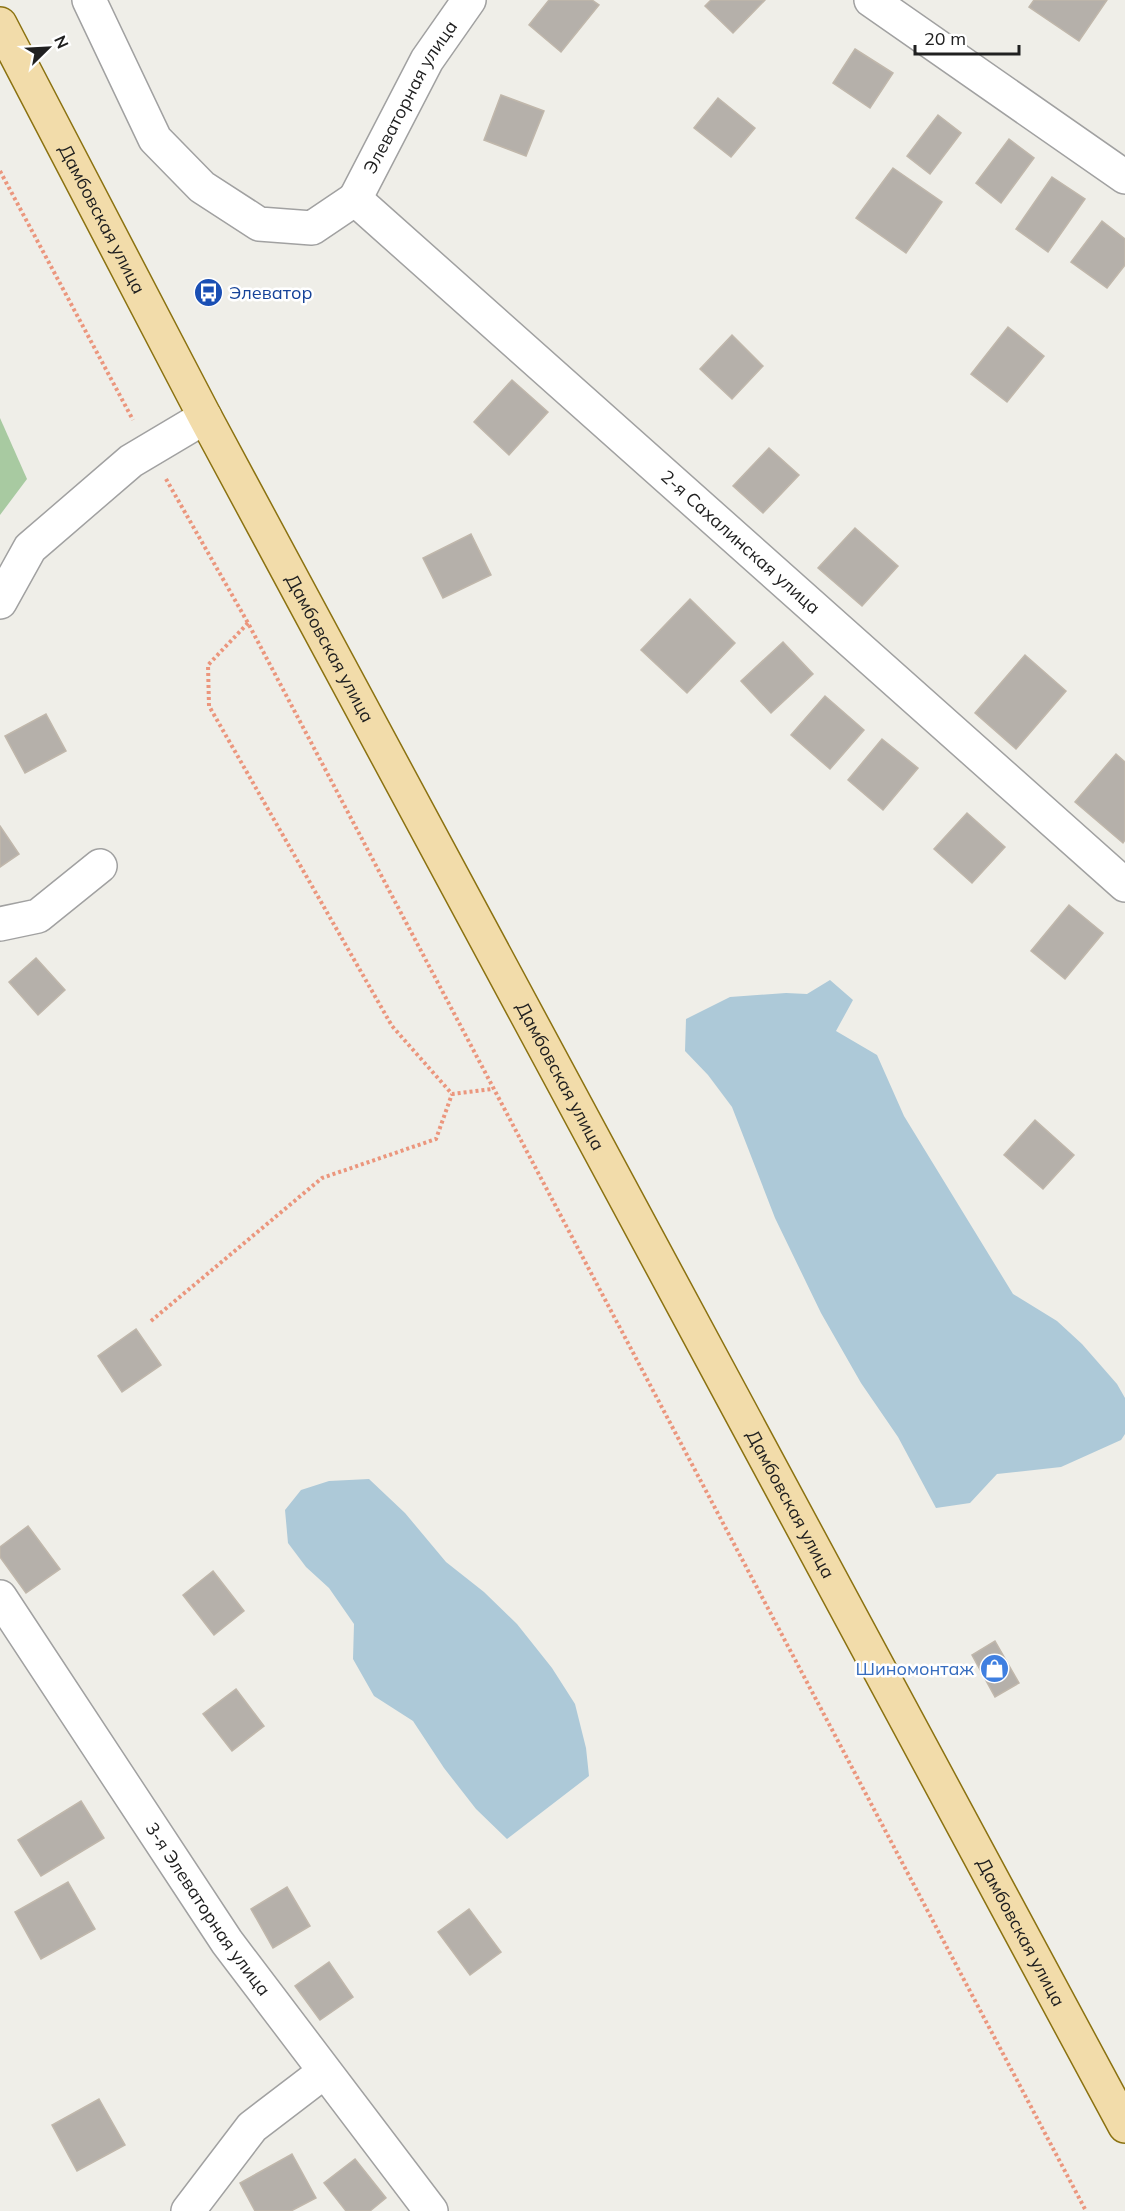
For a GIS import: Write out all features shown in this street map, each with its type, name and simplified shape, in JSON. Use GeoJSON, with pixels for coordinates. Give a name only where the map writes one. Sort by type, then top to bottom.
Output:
{"type":"FeatureCollection","features":[{"type":"Feature","properties":{"kind":"main road","name":"Дамбовская улица"},"geometry":{"type":"LineString","coordinates":[[0,24],[205,417],[1125,2126]]}},
{"type":"Feature","properties":{"kind":"street"},"geometry":{"type":"LineString","coordinates":[[89,0],[155,139],[202,187],[259,224],[312,228],[355,199]]}},
{"type":"Feature","properties":{"kind":"street","name":"Элеваторная улица"},"geometry":{"type":"LineString","coordinates":[[355,199],[427,60],[469,0]]}},
{"type":"Feature","properties":{"kind":"street"},"geometry":{"type":"LineString","coordinates":[[871,0],[1125,177]]}},
{"type":"Feature","properties":{"kind":"street","name":"2-я Сахалинская улица"},"geometry":{"type":"LineString","coordinates":[[355,199],[1125,885]]}},
{"type":"Feature","properties":{"kind":"street"},"geometry":{"type":"LineString","coordinates":[[0,602],[30,548],[131,461],[205,417]]}},
{"type":"Feature","properties":{"kind":"street"},"geometry":{"type":"LineString","coordinates":[[0,924],[38,916],[100,866]]}},
{"type":"Feature","properties":{"kind":"street","name":"3-я Элеваторная улица"},"geometry":{"type":"LineString","coordinates":[[0,1597],[227,1942],[431,2211]]}},
{"type":"Feature","properties":{"kind":"street"},"geometry":{"type":"LineString","coordinates":[[188,2211],[252,2127],[324,2072]]}},
{"type":"Feature","properties":{"kind":"path"},"geometry":{"type":"LineString","coordinates":[[0,171],[149,450],[248,623],[1086,2211]]}},
{"type":"Feature","properties":{"kind":"path"},"geometry":{"type":"LineString","coordinates":[[248,623],[208,665],[209,706],[392,1026],[452,1094]]}},
{"type":"Feature","properties":{"kind":"path"},"geometry":{"type":"LineString","coordinates":[[452,1094],[493,1089]]}},
{"type":"Feature","properties":{"kind":"path"},"geometry":{"type":"LineString","coordinates":[[151,1321],[322,1178],[436,1139],[452,1094]]}},
{"type":"Feature","properties":{"kind":"green space"},"geometry":{"type":"Polygon","coordinates":[[[0,418],[27,479],[0,515],[0,418]]]}},
{"type":"Feature","properties":{"kind":"water"},"geometry":{"type":"Polygon","coordinates":[[[830,980],[853,1000],[836,1031],[877,1055],[904,1116],[1013,1294],[1057,1321],[1082,1344],[1117,1384],[1125,1398],[1125,1434],[1121,1440],[1061,1467],[997,1474],[970,1503],[936,1508],[898,1437],[861,1383],[821,1313],[775,1218],[732,1107],[708,1075],[685,1051],[686,1019],[730,997],[786,993],[807,994],[830,980]]]}},
{"type":"Feature","properties":{"kind":"water"},"geometry":{"type":"Polygon","coordinates":[[[369,1479],[405,1513],[446,1562],[484,1592],[517,1624],[552,1668],[575,1704],[586,1748],[589,1776],[507,1839],[476,1809],[444,1768],[413,1721],[374,1696],[353,1659],[354,1624],[329,1588],[306,1567],[288,1543],[285,1510],[301,1490],[329,1481],[369,1479]]]}},
{"type":"Feature","properties":{"kind":"building"},"geometry":{"type":"Polygon","coordinates":[[[549,0],[592,0],[599,5],[561,52],[529,25],[549,0]]]}},
{"type":"Feature","properties":{"kind":"building"},"geometry":{"type":"Polygon","coordinates":[[[711,0],[765,0],[733,33],[705,6],[711,0]]]}},
{"type":"Feature","properties":{"kind":"building"},"geometry":{"type":"Polygon","coordinates":[[[1034,0],[1107,0],[1079,41],[1029,7],[1034,0]]]}},
{"type":"Feature","properties":{"kind":"building"},"geometry":{"type":"Polygon","coordinates":[[[855,49],[893,73],[870,108],[833,83],[855,49]]]}},
{"type":"Feature","properties":{"kind":"building"},"geometry":{"type":"Polygon","coordinates":[[[501,95],[544,111],[526,156],[484,140],[501,95]]]}},
{"type":"Feature","properties":{"kind":"building"},"geometry":{"type":"Polygon","coordinates":[[[718,98],[755,128],[731,157],[694,128],[718,98]]]}},
{"type":"Feature","properties":{"kind":"building"},"geometry":{"type":"Polygon","coordinates":[[[938,115],[961,133],[930,174],[907,156],[938,115]]]}},
{"type":"Feature","properties":{"kind":"building"},"geometry":{"type":"Polygon","coordinates":[[[1009,139],[1034,158],[1001,203],[976,183],[1009,139]]]}},
{"type":"Feature","properties":{"kind":"building"},"geometry":{"type":"Polygon","coordinates":[[[893,168],[942,202],[906,253],[856,218],[893,168]]]}},
{"type":"Feature","properties":{"kind":"building"},"geometry":{"type":"Polygon","coordinates":[[[1052,177],[1085,199],[1048,252],[1016,229],[1052,177]]]}},
{"type":"Feature","properties":{"kind":"building"},"geometry":{"type":"Polygon","coordinates":[[[1102,221],[1125,239],[1125,265],[1107,288],[1071,262],[1102,221]]]}},
{"type":"Feature","properties":{"kind":"building"},"geometry":{"type":"Polygon","coordinates":[[[1008,327],[1044,356],[1007,402],[971,374],[1008,327]]]}},
{"type":"Feature","properties":{"kind":"building"},"geometry":{"type":"Polygon","coordinates":[[[732,335],[763,366],[732,399],[700,369],[732,335]]]}},
{"type":"Feature","properties":{"kind":"building"},"geometry":{"type":"Polygon","coordinates":[[[512,380],[548,412],[509,455],[474,422],[512,380]]]}},
{"type":"Feature","properties":{"kind":"building"},"geometry":{"type":"Polygon","coordinates":[[[769,448],[799,475],[763,513],[733,486],[769,448]]]}},
{"type":"Feature","properties":{"kind":"building"},"geometry":{"type":"Polygon","coordinates":[[[855,528],[898,566],[862,606],[818,568],[855,528]]]}},
{"type":"Feature","properties":{"kind":"building"},"geometry":{"type":"Polygon","coordinates":[[[471,534],[491,575],[443,598],[423,558],[471,534]]]}},
{"type":"Feature","properties":{"kind":"building"},"geometry":{"type":"Polygon","coordinates":[[[690,599],[735,643],[687,693],[641,650],[690,599]]]}},
{"type":"Feature","properties":{"kind":"building"},"geometry":{"type":"Polygon","coordinates":[[[783,642],[813,674],[771,713],[741,681],[783,642]]]}},
{"type":"Feature","properties":{"kind":"building"},"geometry":{"type":"Polygon","coordinates":[[[1025,655],[1066,691],[1016,749],[975,713],[1025,655]]]}},
{"type":"Feature","properties":{"kind":"building"},"geometry":{"type":"Polygon","coordinates":[[[825,696],[864,730],[830,769],[791,735],[825,696]]]}},
{"type":"Feature","properties":{"kind":"building"},"geometry":{"type":"Polygon","coordinates":[[[46,714],[66,751],[25,773],[5,736],[46,714]]]}},
{"type":"Feature","properties":{"kind":"building"},"geometry":{"type":"Polygon","coordinates":[[[882,739],[918,768],[883,810],[848,780],[882,739]]]}},
{"type":"Feature","properties":{"kind":"building"},"geometry":{"type":"Polygon","coordinates":[[[1116,754],[1125,762],[1125,840],[1123,843],[1075,802],[1116,754]]]}},
{"type":"Feature","properties":{"kind":"building"},"geometry":{"type":"Polygon","coordinates":[[[967,813],[1005,847],[972,883],[934,849],[967,813]]]}},
{"type":"Feature","properties":{"kind":"building"},"geometry":{"type":"Polygon","coordinates":[[[0,826],[19,854],[0,867],[0,826]]]}},
{"type":"Feature","properties":{"kind":"building"},"geometry":{"type":"Polygon","coordinates":[[[1069,905],[1103,933],[1065,979],[1031,951],[1069,905]]]}},
{"type":"Feature","properties":{"kind":"building"},"geometry":{"type":"Polygon","coordinates":[[[36,958],[65,990],[38,1015],[9,982],[36,958]]]}},
{"type":"Feature","properties":{"kind":"building"},"geometry":{"type":"Polygon","coordinates":[[[1035,1120],[1074,1155],[1043,1189],[1004,1155],[1035,1120]]]}},
{"type":"Feature","properties":{"kind":"building"},"geometry":{"type":"Polygon","coordinates":[[[136,1329],[161,1365],[122,1392],[98,1356],[136,1329]]]}},
{"type":"Feature","properties":{"kind":"building"},"geometry":{"type":"Polygon","coordinates":[[[28,1526],[60,1569],[26,1593],[0,1557],[0,1547],[28,1526]]]}},
{"type":"Feature","properties":{"kind":"building"},"geometry":{"type":"Polygon","coordinates":[[[213,1571],[244,1611],[214,1635],[183,1595],[213,1571]]]}},
{"type":"Feature","properties":{"kind":"building","name":"Шиномонтаж"},"geometry":{"type":"Polygon","coordinates":[[[995,1641],[1019,1683],[995,1697],[972,1655],[995,1641]]]}},
{"type":"Feature","properties":{"kind":"building"},"geometry":{"type":"Polygon","coordinates":[[[236,1689],[264,1726],[232,1751],[203,1714],[236,1689]]]}},
{"type":"Feature","properties":{"kind":"building"},"geometry":{"type":"Polygon","coordinates":[[[81,1801],[104,1838],[41,1876],[18,1840],[81,1801]]]}},
{"type":"Feature","properties":{"kind":"building"},"geometry":{"type":"Polygon","coordinates":[[[68,1882],[95,1929],[41,1959],[15,1912],[68,1882]]]}},
{"type":"Feature","properties":{"kind":"building"},"geometry":{"type":"Polygon","coordinates":[[[287,1887],[310,1926],[273,1948],[251,1909],[287,1887]]]}},
{"type":"Feature","properties":{"kind":"building"},"geometry":{"type":"Polygon","coordinates":[[[469,1909],[501,1952],[470,1975],[438,1932],[469,1909]]]}},
{"type":"Feature","properties":{"kind":"building"},"geometry":{"type":"Polygon","coordinates":[[[329,1962],[353,1997],[320,2020],[295,1986],[329,1962]]]}},
{"type":"Feature","properties":{"kind":"building"},"geometry":{"type":"Polygon","coordinates":[[[99,2099],[125,2145],[77,2171],[52,2125],[99,2099]]]}},
{"type":"Feature","properties":{"kind":"building"},"geometry":{"type":"Polygon","coordinates":[[[292,2154],[316,2198],[291,2211],[255,2211],[240,2183],[292,2154]]]}},
{"type":"Feature","properties":{"kind":"building"},"geometry":{"type":"Polygon","coordinates":[[[355,2159],[386,2198],[370,2211],[346,2211],[324,2183],[355,2159]]]}},
{"type":"Feature","properties":{"kind":"place","name":"Элеватор"},"geometry":{"type":"Point","coordinates":[208,293]}},
{"type":"Feature","properties":{"kind":"place","name":"Шиномонтаж"},"geometry":{"type":"Point","coordinates":[995,1669]}}]}
